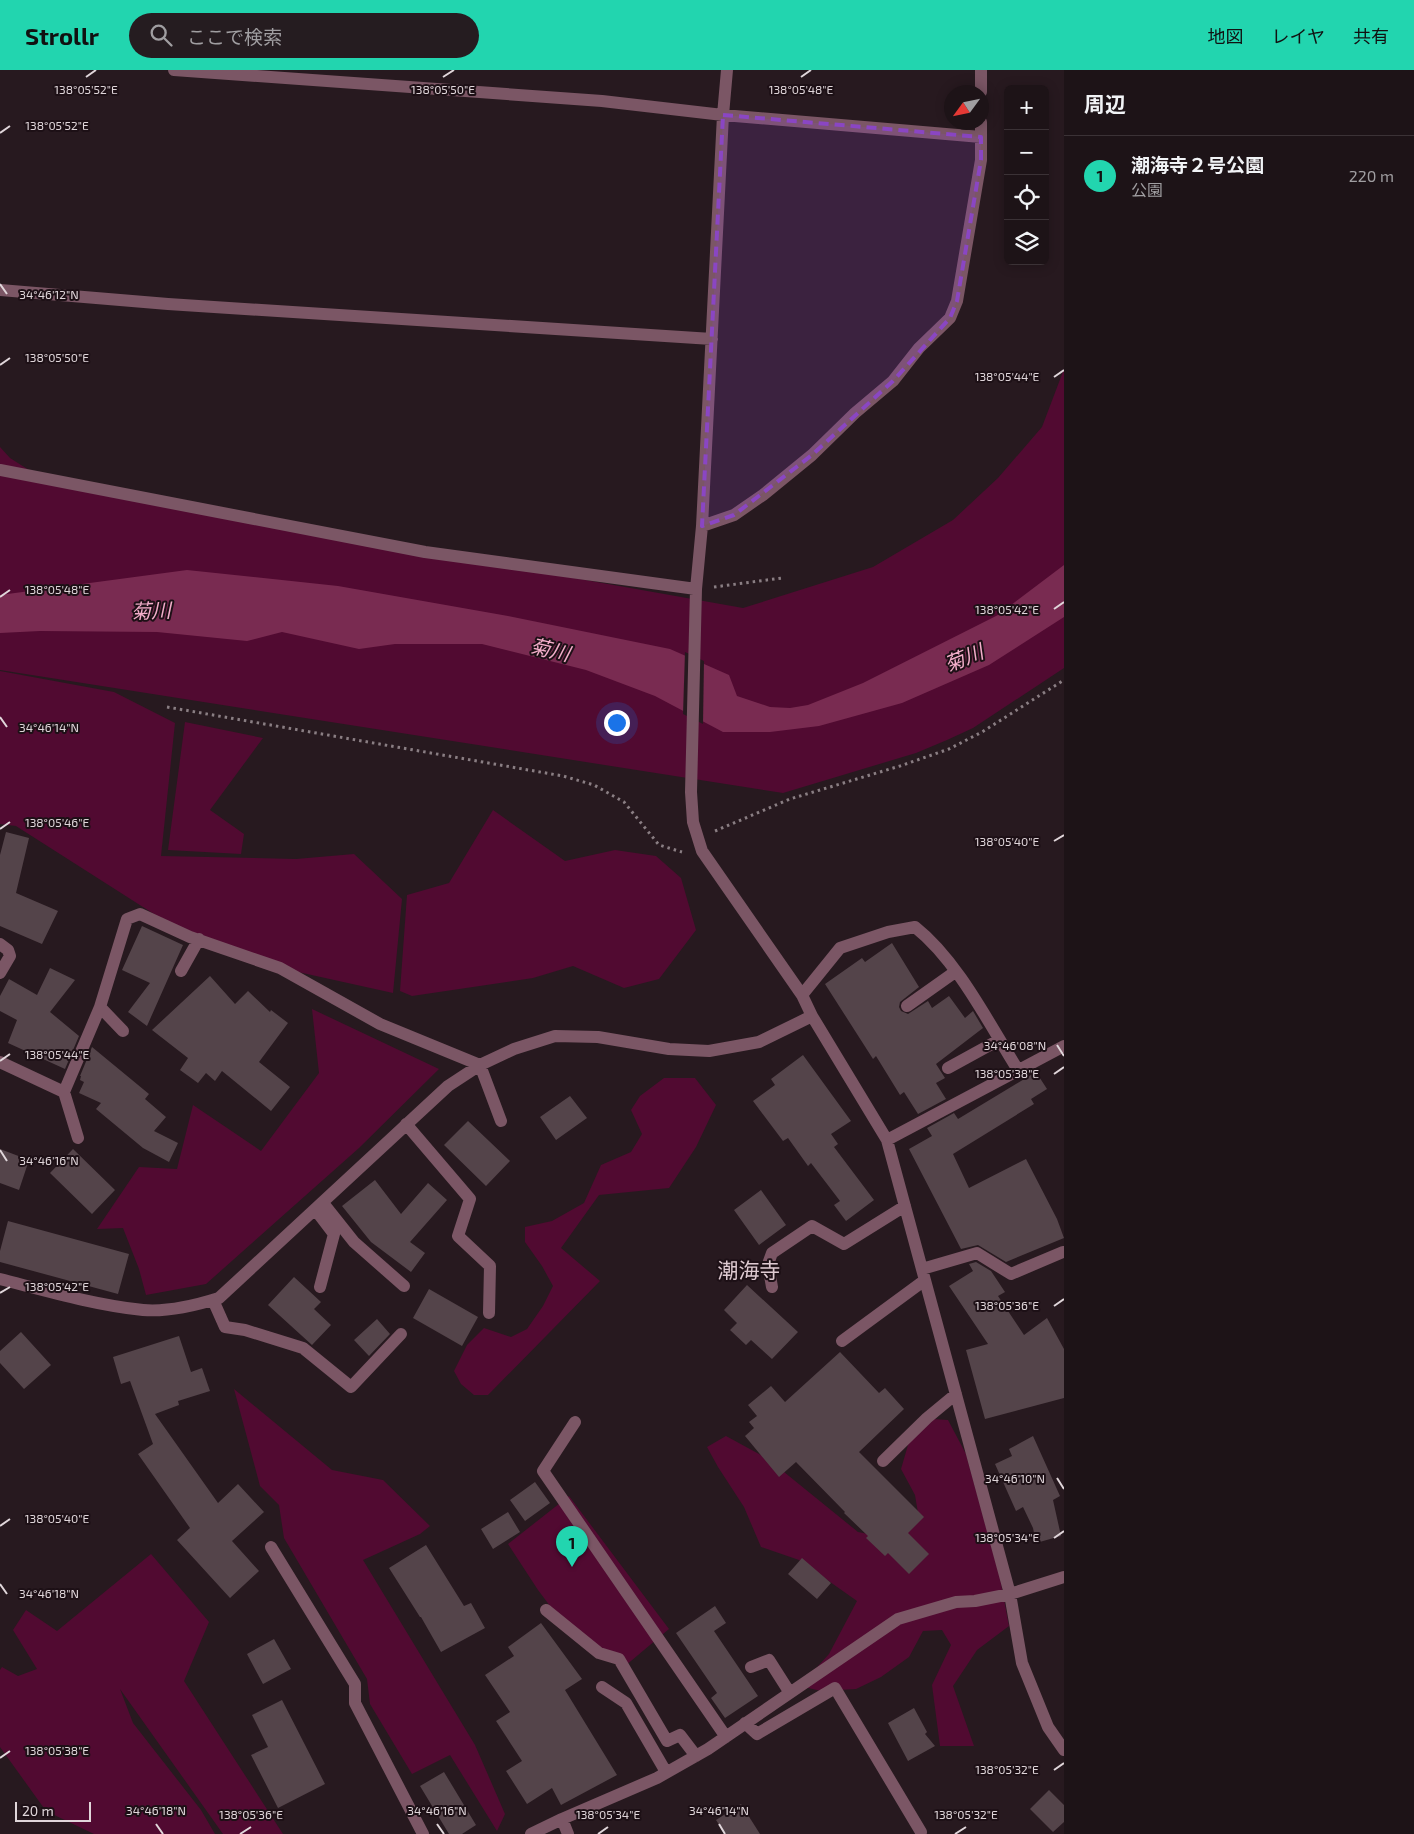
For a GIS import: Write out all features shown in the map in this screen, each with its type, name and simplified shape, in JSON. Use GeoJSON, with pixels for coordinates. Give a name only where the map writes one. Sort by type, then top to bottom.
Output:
{"type":"FeatureCollection","features":[{"type":"Feature","properties":{"kind":"street"},"geometry":{"type":"LineString","coordinates":[[174,70],[602,101],[723,115],[981,138]]}},
{"type":"Feature","properties":{"kind":"street"},"geometry":{"type":"LineString","coordinates":[[727,70],[723,115],[702,526],[696,589],[691,792],[693,822],[700,844],[802,995],[812,1016],[887,1140],[1010,1594],[1022,1664],[1048,1727],[1064,1750]]}},
{"type":"Feature","properties":{"kind":"street"},"geometry":{"type":"LineString","coordinates":[[981,70],[981,85]]}},
{"type":"Feature","properties":{"kind":"street"},"geometry":{"type":"LineString","coordinates":[[702,526],[734,515],[763,495],[812,455],[855,413],[892,381],[919,348],[950,318],[957,300],[981,160],[981,130]]}},
{"type":"Feature","properties":{"kind":"street"},"geometry":{"type":"LineString","coordinates":[[0,290],[168,304],[712,339]]}},
{"type":"Feature","properties":{"kind":"street"},"geometry":{"type":"LineString","coordinates":[[0,470],[425,552],[696,589]]}},
{"type":"Feature","properties":{"kind":"street"},"geometry":{"type":"LineString","coordinates":[[78,1138],[64,1092],[100,1008],[127,919],[140,914],[199,939],[280,968],[380,1024],[480,1065],[501,1121]]}},
{"type":"Feature","properties":{"kind":"street"},"geometry":{"type":"LineString","coordinates":[[802,995],[840,948],[888,932],[915,927],[932,940],[956,972],[1018,1070]]}},
{"type":"Feature","properties":{"kind":"street"},"geometry":{"type":"LineString","coordinates":[[181,971],[199,939]]}},
{"type":"Feature","properties":{"kind":"street"},"geometry":{"type":"LineString","coordinates":[[0,944],[8,950],[10,956],[0,973]]}},
{"type":"Feature","properties":{"kind":"street"},"geometry":{"type":"LineString","coordinates":[[907,1006],[956,972]]}},
{"type":"Feature","properties":{"kind":"street"},"geometry":{"type":"LineString","coordinates":[[100,1008],[123,1031]]}},
{"type":"Feature","properties":{"kind":"street"},"geometry":{"type":"LineString","coordinates":[[1,1280],[74,1298],[145,1310],[197,1305],[219,1298],[448,1086],[480,1065],[514,1049],[555,1036],[598,1037],[669,1049],[709,1051],[759,1042],[812,1016]]}},
{"type":"Feature","properties":{"kind":"street"},"geometry":{"type":"LineString","coordinates":[[948,1068],[999,1040]]}},
{"type":"Feature","properties":{"kind":"street"},"geometry":{"type":"LineString","coordinates":[[887,1140],[1064,1046]]}},
{"type":"Feature","properties":{"kind":"street"},"geometry":{"type":"LineString","coordinates":[[0,1062],[64,1092]]}},
{"type":"Feature","properties":{"kind":"street"},"geometry":{"type":"LineString","coordinates":[[406,1124],[470,1199],[458,1236],[490,1266],[489,1313]]}},
{"type":"Feature","properties":{"kind":"street"},"geometry":{"type":"LineString","coordinates":[[319,1206],[354,1242],[404,1286]]}},
{"type":"Feature","properties":{"kind":"street"},"geometry":{"type":"LineString","coordinates":[[319,1206],[334,1234],[320,1287]]}},
{"type":"Feature","properties":{"kind":"street"},"geometry":{"type":"LineString","coordinates":[[772,1288],[768,1264],[772,1253],[812,1226],[844,1244],[905,1206]]}},
{"type":"Feature","properties":{"kind":"street"},"geometry":{"type":"LineString","coordinates":[[842,1341],[923,1275],[977,1253],[1012,1274],[1063,1252]]}},
{"type":"Feature","properties":{"kind":"street"},"geometry":{"type":"LineString","coordinates":[[212,1300],[225,1327],[245,1330],[303,1348],[351,1387],[401,1334]]}},
{"type":"Feature","properties":{"kind":"street"},"geometry":{"type":"LineString","coordinates":[[883,1461],[927,1418],[956,1394]]}},
{"type":"Feature","properties":{"kind":"street"},"geometry":{"type":"LineString","coordinates":[[575,1422],[544,1471],[726,1737]]}},
{"type":"Feature","properties":{"kind":"street"},"geometry":{"type":"LineString","coordinates":[[271,1547],[355,1684],[355,1703],[424,1834]]}},
{"type":"Feature","properties":{"kind":"street"},"geometry":{"type":"LineString","coordinates":[[531,1834],[657,1778],[696,1756],[898,1619],[956,1602],[975,1601],[1010,1594],[1064,1577]]}},
{"type":"Feature","properties":{"kind":"street"},"geometry":{"type":"LineString","coordinates":[[546,1610],[599,1654],[619,1659],[667,1741],[680,1735],[696,1756]]}},
{"type":"Feature","properties":{"kind":"street"},"geometry":{"type":"LineString","coordinates":[[751,1666],[769,1660],[790,1693]]}},
{"type":"Feature","properties":{"kind":"street"},"geometry":{"type":"LineString","coordinates":[[602,1687],[626,1703],[666,1772]]}},
{"type":"Feature","properties":{"kind":"street"},"geometry":{"type":"LineString","coordinates":[[745,1723],[757,1734],[835,1688],[921,1832]]}},
{"type":"Feature","properties":{"kind":"street"},"geometry":{"type":"LineString","coordinates":[[562,1819],[568,1834]]}},
{"type":"Feature","properties":{"kind":"path"},"geometry":{"type":"LineString","coordinates":[[696,589],[782,578]]}},
{"type":"Feature","properties":{"kind":"path"},"geometry":{"type":"LineString","coordinates":[[167,707],[571,778],[594,785],[624,802],[659,845],[681,852],[790,799],[900,766],[949,749],[982,732],[1064,680]]}},
{"type":"Feature","properties":{"kind":"highlighted area"},"geometry":{"type":"Polygon","coordinates":[[[723,115],[981,137],[981,160],[957,301],[950,318],[893,381],[812,455],[734,515],[702,526],[712,339],[723,115]]]}},
{"type":"Feature","properties":{"kind":"shaded area"},"geometry":{"type":"Polygon","coordinates":[[[1064,369],[1064,668],[973,728],[947,740],[916,753],[783,793],[0,670],[0,447],[10,458],[32,472],[399,547],[743,608],[873,567],[953,520],[998,478],[1042,427],[1064,369]]]}},
{"type":"Feature","properties":{"kind":"shaded area"},"geometry":{"type":"Polygon","coordinates":[[[0,671],[114,692],[175,723],[161,856],[296,859],[354,854],[402,899],[393,993],[280,968],[190,937],[16,826],[0,824],[0,671]]]}},
{"type":"Feature","properties":{"kind":"shaded area"},"geometry":{"type":"Polygon","coordinates":[[[185,722],[263,738],[210,810],[244,834],[241,854],[168,850],[185,722]]]}},
{"type":"Feature","properties":{"kind":"shaded area"},"geometry":{"type":"Polygon","coordinates":[[[493,810],[565,861],[615,850],[656,856],[681,878],[696,930],[659,979],[624,988],[573,966],[533,978],[412,996],[400,991],[407,895],[449,883],[493,810]]]}},
{"type":"Feature","properties":{"kind":"shaded area"},"geometry":{"type":"Polygon","coordinates":[[[312,1009],[439,1069],[359,1148],[206,1284],[146,1295],[139,1269],[123,1228],[97,1229],[139,1167],[177,1169],[193,1105],[261,1151],[319,1073],[312,1009]]]}},
{"type":"Feature","properties":{"kind":"shaded area"},"geometry":{"type":"Polygon","coordinates":[[[664,1078],[695,1078],[716,1105],[696,1147],[669,1188],[599,1195],[561,1248],[600,1281],[488,1395],[474,1395],[461,1384],[454,1371],[467,1345],[484,1328],[511,1337],[527,1329],[543,1306],[553,1286],[525,1242],[525,1227],[552,1221],[584,1203],[601,1165],[631,1152],[642,1134],[631,1110],[640,1096],[664,1078]]]}},
{"type":"Feature","properties":{"kind":"shaded area"},"geometry":{"type":"Polygon","coordinates":[[[234,1389],[332,1470],[383,1480],[430,1526],[420,1534],[363,1560],[475,1745],[505,1814],[497,1831],[450,1755],[412,1774],[370,1704],[367,1679],[284,1538],[279,1505],[260,1486],[234,1389]]]}},
{"type":"Feature","properties":{"kind":"shaded area"},"geometry":{"type":"Polygon","coordinates":[[[933,1419],[948,1420],[966,1454],[1000,1578],[1009,1626],[977,1650],[953,1686],[974,1746],[940,1746],[932,1685],[951,1645],[942,1630],[923,1631],[909,1657],[881,1677],[856,1689],[821,1691],[800,1686],[829,1654],[857,1601],[799,1560],[761,1547],[744,1507],[707,1447],[726,1436],[768,1459],[858,1532],[884,1537],[918,1513],[915,1495],[901,1469],[908,1445],[917,1430],[933,1419]]]}},
{"type":"Feature","properties":{"kind":"shaded area"},"geometry":{"type":"Polygon","coordinates":[[[569,1496],[669,1629],[625,1666],[559,1618],[508,1544],[569,1496]]]}},
{"type":"Feature","properties":{"kind":"shaded area"},"geometry":{"type":"Polygon","coordinates":[[[151,1554],[209,1622],[184,1681],[283,1834],[223,1834],[120,1689],[133,1723],[201,1810],[215,1834],[94,1834],[46,1811],[0,1747],[0,1670],[2,1667],[18,1676],[37,1669],[13,1630],[26,1610],[57,1631],[151,1554]]]}},
{"type":"Feature","properties":{"kind":"water","name":"菊川"},"geometry":{"type":"Polygon","coordinates":[[[1064,565],[1064,617],[989,665],[902,703],[819,726],[770,732],[723,732],[655,696],[586,670],[482,644],[395,644],[359,649],[282,632],[247,641],[157,632],[40,631],[0,633],[0,595],[187,570],[338,586],[508,616],[670,649],[729,675],[737,696],[770,707],[790,708],[808,705],[863,683],[998,615],[1064,565]]]}},
{"type":"Feature","properties":{"kind":"pier"},"geometry":{"type":"Polygon","coordinates":[[[685,652],[704,661],[703,724],[683,714],[685,652]]]}},
{"type":"Feature","properties":{"kind":"building"},"geometry":{"type":"Polygon","coordinates":[[[6,832],[29,838],[16,893],[58,911],[42,944],[0,926],[0,855],[6,832]]]}},
{"type":"Feature","properties":{"kind":"building"},"geometry":{"type":"Polygon","coordinates":[[[142,926],[183,945],[147,1026],[128,1012],[150,983],[122,970],[142,926]]]}},
{"type":"Feature","properties":{"kind":"building"},"geometry":{"type":"Polygon","coordinates":[[[892,943],[919,987],[900,1002],[899,1007],[901,1011],[908,1014],[928,1001],[932,1008],[949,996],[965,1018],[973,1011],[983,1028],[936,1064],[945,1078],[936,1083],[946,1099],[918,1114],[904,1092],[900,1095],[876,1056],[873,1059],[825,984],[862,958],[865,962],[892,943]]]}},
{"type":"Feature","properties":{"kind":"building"},"geometry":{"type":"Polygon","coordinates":[[[50,968],[75,980],[50,1012],[79,1036],[65,1069],[8,1043],[17,1020],[0,1011],[0,996],[9,979],[37,995],[50,968]]]}},
{"type":"Feature","properties":{"kind":"building"},"geometry":{"type":"Polygon","coordinates":[[[210,976],[235,1004],[248,991],[270,1012],[271,1010],[288,1023],[259,1062],[290,1087],[271,1111],[222,1071],[215,1081],[206,1073],[198,1083],[180,1070],[188,1058],[152,1030],[210,976]]]}},
{"type":"Feature","properties":{"kind":"building"},"geometry":{"type":"Polygon","coordinates":[[[92,1047],[149,1094],[145,1099],[166,1117],[154,1131],[178,1143],[169,1162],[143,1148],[96,1109],[101,1103],[79,1093],[84,1082],[80,1080],[80,1076],[92,1047]]]}},
{"type":"Feature","properties":{"kind":"building"},"geometry":{"type":"Polygon","coordinates":[[[803,1055],[851,1121],[831,1134],[838,1144],[834,1147],[874,1200],[846,1221],[834,1205],[840,1201],[811,1163],[808,1166],[788,1138],[783,1141],[753,1101],[775,1085],[771,1079],[803,1055]]]}},
{"type":"Feature","properties":{"kind":"building"},"geometry":{"type":"Polygon","coordinates":[[[1036,1072],[1047,1089],[1031,1099],[1034,1104],[953,1154],[969,1188],[1026,1159],[1057,1219],[1064,1238],[1006,1262],[978,1245],[961,1249],[909,1149],[932,1136],[927,1128],[954,1113],[958,1119],[1036,1072]]]}},
{"type":"Feature","properties":{"kind":"building"},"geometry":{"type":"Polygon","coordinates":[[[570,1096],[587,1118],[556,1140],[540,1117],[570,1096]]]}},
{"type":"Feature","properties":{"kind":"building"},"geometry":{"type":"Polygon","coordinates":[[[468,1121],[510,1161],[486,1186],[444,1145],[468,1121]]]}},
{"type":"Feature","properties":{"kind":"building"},"geometry":{"type":"Polygon","coordinates":[[[0,1149],[29,1160],[19,1190],[0,1183],[0,1149]]]}},
{"type":"Feature","properties":{"kind":"building"},"geometry":{"type":"Polygon","coordinates":[[[73,1149],[115,1190],[92,1214],[50,1173],[73,1149]]]}},
{"type":"Feature","properties":{"kind":"building"},"geometry":{"type":"Polygon","coordinates":[[[375,1180],[401,1214],[428,1183],[447,1200],[410,1242],[425,1253],[411,1272],[371,1242],[342,1206],[375,1180]]]}},
{"type":"Feature","properties":{"kind":"building"},"geometry":{"type":"Polygon","coordinates":[[[761,1190],[786,1225],[759,1245],[734,1210],[761,1190]]]}},
{"type":"Feature","properties":{"kind":"building"},"geometry":{"type":"Polygon","coordinates":[[[8,1221],[129,1254],[118,1294],[0,1262],[0,1251],[8,1221]]]}},
{"type":"Feature","properties":{"kind":"building"},"geometry":{"type":"Polygon","coordinates":[[[976,1262],[991,1271],[1005,1292],[998,1296],[1024,1335],[1047,1318],[1064,1349],[1064,1398],[985,1419],[966,1350],[988,1344],[949,1286],[973,1271],[969,1264],[976,1262]]]}},
{"type":"Feature","properties":{"kind":"building"},"geometry":{"type":"Polygon","coordinates":[[[294,1277],[321,1302],[314,1309],[331,1325],[312,1345],[268,1305],[294,1277]]]}},
{"type":"Feature","properties":{"kind":"building"},"geometry":{"type":"Polygon","coordinates":[[[747,1285],[798,1332],[772,1359],[751,1340],[746,1345],[730,1330],[737,1323],[724,1310],[747,1285]]]}},
{"type":"Feature","properties":{"kind":"building"},"geometry":{"type":"Polygon","coordinates":[[[429,1289],[478,1317],[462,1346],[413,1318],[429,1289]]]}},
{"type":"Feature","properties":{"kind":"building"},"geometry":{"type":"Polygon","coordinates":[[[377,1319],[390,1334],[369,1356],[354,1340],[377,1319]]]}},
{"type":"Feature","properties":{"kind":"building"},"geometry":{"type":"Polygon","coordinates":[[[21,1332],[51,1365],[24,1389],[0,1363],[0,1351],[21,1332]]]}},
{"type":"Feature","properties":{"kind":"building"},"geometry":{"type":"Polygon","coordinates":[[[179,1336],[191,1372],[202,1368],[210,1391],[178,1401],[179,1405],[155,1414],[218,1503],[238,1484],[264,1512],[232,1541],[259,1571],[230,1598],[177,1540],[190,1528],[138,1454],[153,1444],[130,1381],[121,1384],[113,1357],[179,1336]]]}},
{"type":"Feature","properties":{"kind":"building"},"geometry":{"type":"Polygon","coordinates":[[[840,1352],[879,1393],[885,1388],[904,1409],[859,1452],[924,1517],[908,1533],[929,1554],[909,1574],[888,1553],[885,1556],[866,1538],[868,1536],[796,1462],[779,1477],[745,1436],[754,1428],[749,1422],[757,1416],[748,1405],[771,1386],[785,1402],[840,1352]]]}},
{"type":"Feature","properties":{"kind":"building"},"geometry":{"type":"Polygon","coordinates":[[[1033,1436],[1060,1496],[1053,1500],[1061,1536],[1036,1543],[1033,1528],[1023,1507],[1016,1511],[995,1464],[1012,1456],[1009,1449],[1033,1436]]]}},
{"type":"Feature","properties":{"kind":"building"},"geometry":{"type":"Polygon","coordinates":[[[535,1482],[550,1503],[525,1521],[510,1500],[535,1482]]]}},
{"type":"Feature","properties":{"kind":"building"},"geometry":{"type":"Polygon","coordinates":[[[508,1512],[520,1532],[493,1549],[481,1529],[508,1512]]]}},
{"type":"Feature","properties":{"kind":"building"},"geometry":{"type":"Polygon","coordinates":[[[426,1545],[464,1606],[471,1603],[485,1628],[441,1652],[389,1568],[426,1545]]]}},
{"type":"Feature","properties":{"kind":"building"},"geometry":{"type":"Polygon","coordinates":[[[802,1558],[831,1583],[817,1599],[788,1574],[802,1558]]]}},
{"type":"Feature","properties":{"kind":"building"},"geometry":{"type":"Polygon","coordinates":[[[715,1606],[726,1623],[714,1631],[758,1696],[725,1718],[711,1698],[717,1693],[676,1633],[715,1606]]]}},
{"type":"Feature","properties":{"kind":"building"},"geometry":{"type":"Polygon","coordinates":[[[541,1623],[582,1679],[565,1690],[617,1775],[561,1805],[552,1788],[527,1804],[506,1771],[522,1761],[496,1721],[510,1712],[485,1675],[514,1656],[508,1647],[541,1623]]]}},
{"type":"Feature","properties":{"kind":"building"},"geometry":{"type":"Polygon","coordinates":[[[274,1639],[291,1669],[263,1684],[247,1654],[274,1639]]]}},
{"type":"Feature","properties":{"kind":"building"},"geometry":{"type":"Polygon","coordinates":[[[282,1700],[325,1784],[278,1808],[251,1755],[268,1747],[252,1715],[282,1700]]]}},
{"type":"Feature","properties":{"kind":"building"},"geometry":{"type":"Polygon","coordinates":[[[914,1708],[927,1732],[925,1734],[935,1746],[908,1761],[888,1723],[914,1708]]]}},
{"type":"Feature","properties":{"kind":"building"},"geometry":{"type":"Polygon","coordinates":[[[444,1772],[476,1825],[462,1834],[449,1834],[420,1786],[444,1772]]]}},
{"type":"Feature","properties":{"kind":"building"},"geometry":{"type":"Polygon","coordinates":[[[1049,1790],[1064,1805],[1064,1822],[1053,1832],[1030,1809],[1049,1790]]]}},
{"type":"Feature","properties":{"kind":"building"},"geometry":{"type":"Polygon","coordinates":[[[741,1804],[760,1834],[725,1834],[716,1820],[741,1804]]]}},
{"type":"Feature","properties":{"kind":"place","name":"潮海寺２号公園"},"geometry":{"type":"Point","coordinates":[572,1567]}},
{"type":"Feature","properties":{"kind":"district","name":"潮海寺"},"geometry":{"type":"Point","coordinates":[749,1271]}}]}
